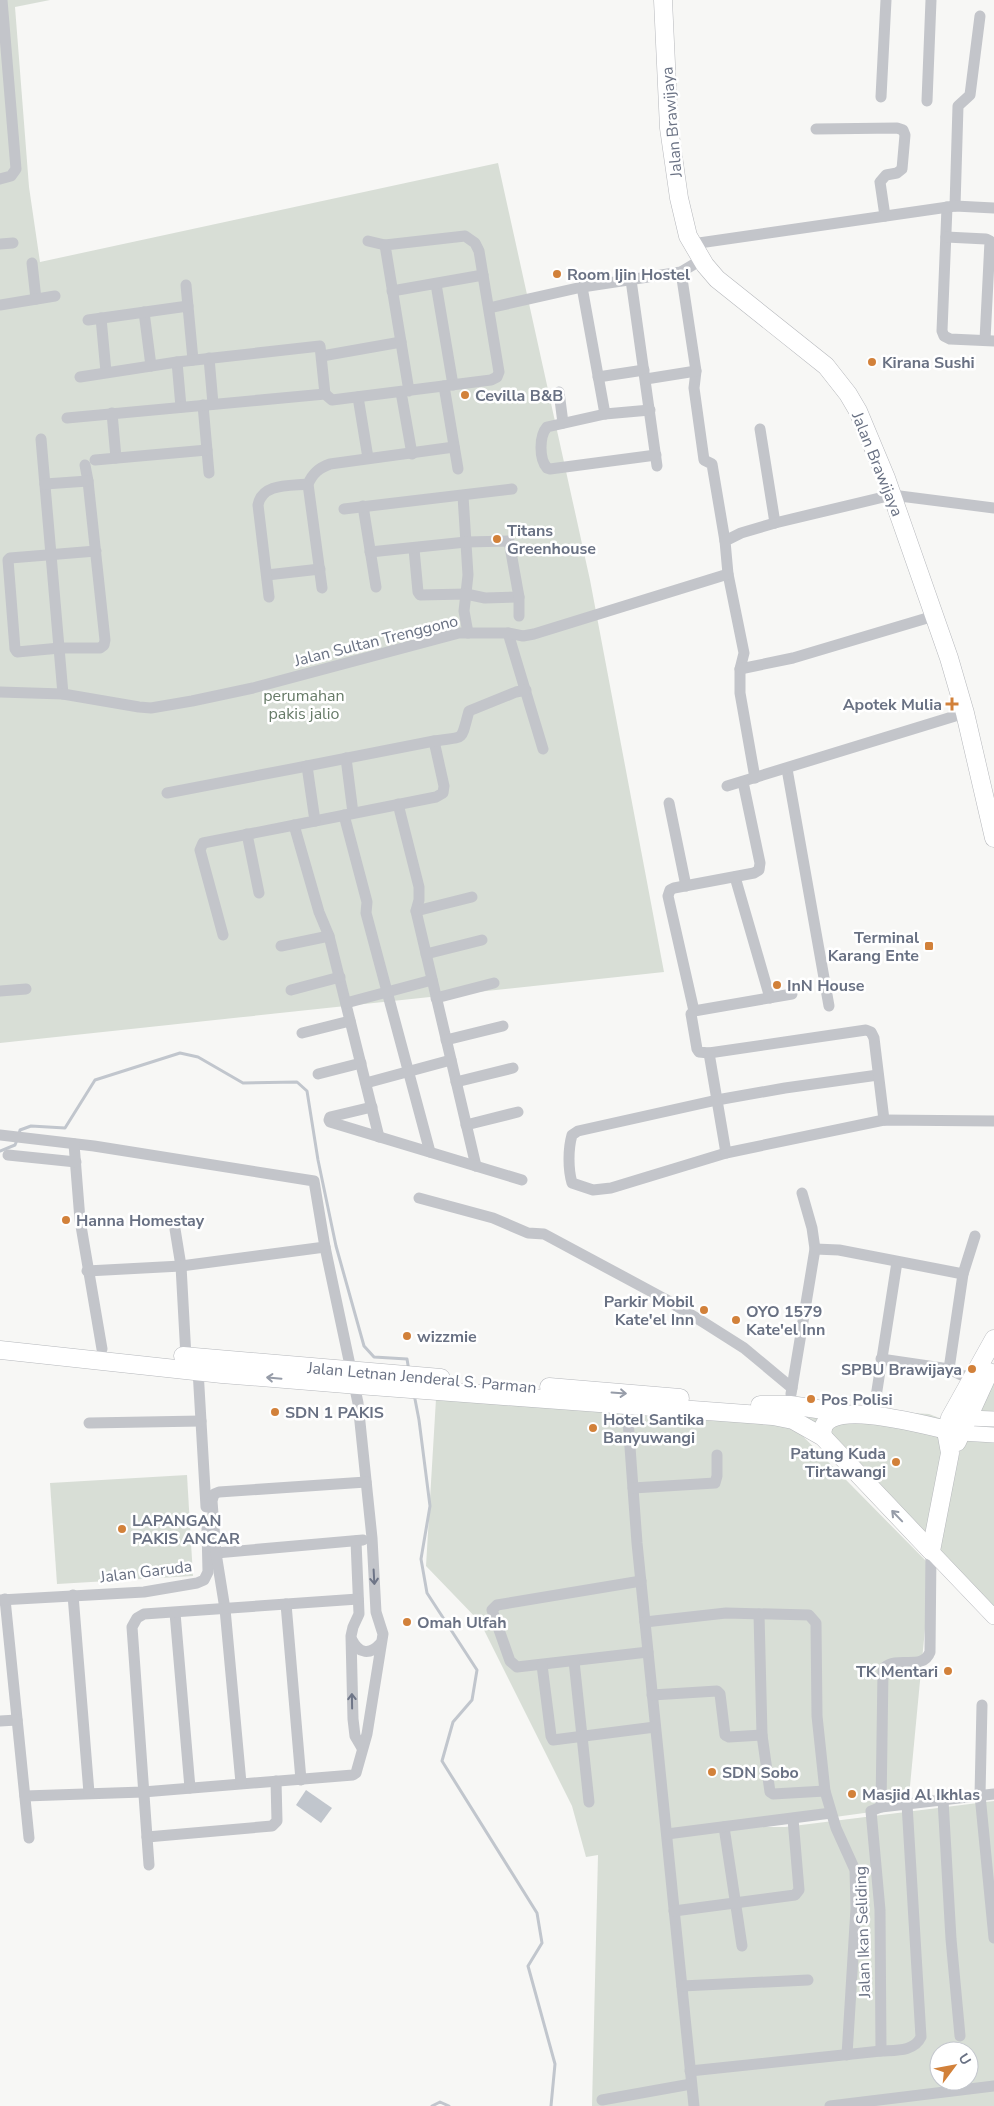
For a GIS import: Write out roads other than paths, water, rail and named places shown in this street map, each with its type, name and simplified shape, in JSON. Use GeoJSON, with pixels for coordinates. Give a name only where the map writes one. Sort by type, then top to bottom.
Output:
{"type":"FeatureCollection","features":[{"type":"Feature","properties":{"kind":"highway","name":"Jalan Brawijaya"},"geometry":{"type":"LineString","coordinates":[[662,0],[669,128],[688,236],[700,251],[717,279],[826,366],[848,394],[858,411],[897,495],[967,694],[994,809]]}},
{"type":"Feature","properties":{"kind":"highway","name":"Jalan Brawijaya"},"geometry":{"type":"LineString","coordinates":[[672,0],[675,71],[682,147],[690,212],[700,251]]}},
{"type":"Feature","properties":{"kind":"highway","name":"Jalan Brawijaya"},"geometry":{"type":"LineString","coordinates":[[897,495],[965,713],[994,838]]}},
{"type":"Feature","properties":{"kind":"highway","name":"Jalan Letnan Jenderal S. Parman"},"geometry":{"type":"LineString","coordinates":[[0,1338],[186,1357],[355,1378]]}},
{"type":"Feature","properties":{"kind":"highway"},"geometry":{"type":"LineString","coordinates":[[931,1551],[956,1425],[977,1383],[994,1339]]}},
{"type":"Feature","properties":{"kind":"highway","name":"Jalan Letnan Jenderal S. Parman"},"geometry":{"type":"LineString","coordinates":[[0,1350],[198,1370],[448,1385],[791,1397],[844,1413],[956,1425]]}},
{"type":"Feature","properties":{"kind":"highway"},"geometry":{"type":"LineString","coordinates":[[977,1383],[994,1363]]}},
{"type":"Feature","properties":{"kind":"highway","name":"Jalan Letnan Jenderal S. Parman"},"geometry":{"type":"LineString","coordinates":[[448,1385],[627,1406],[773,1416],[793,1420],[823,1437],[931,1551]]}},
{"type":"Feature","properties":{"kind":"highway"},"geometry":{"type":"LineString","coordinates":[[823,1437],[822,1426],[825,1422],[844,1413]]}},
{"type":"Feature","properties":{"kind":"main road"},"geometry":{"type":"LineString","coordinates":[[956,1425],[994,1419]]}},
{"type":"Feature","properties":{"kind":"main road"},"geometry":{"type":"LineString","coordinates":[[956,1425],[994,1435]]}},
{"type":"Feature","properties":{"kind":"main road"},"geometry":{"type":"LineString","coordinates":[[931,1551],[994,1617]]}},
{"type":"Feature","properties":{"kind":"street"},"geometry":{"type":"LineString","coordinates":[[0,179],[12,176],[16,170],[2,0]]}},
{"type":"Feature","properties":{"kind":"street"},"geometry":{"type":"LineString","coordinates":[[881,97],[886,0]]}},
{"type":"Feature","properties":{"kind":"street"},"geometry":{"type":"LineString","coordinates":[[926,101],[931,0]]}},
{"type":"Feature","properties":{"kind":"street"},"geometry":{"type":"LineString","coordinates":[[946,237],[988,239],[991,244],[990,341],[950,338],[944,336],[942,331],[946,237],[951,207],[958,106],[970,95],[980,16]]}},
{"type":"Feature","properties":{"kind":"street"},"geometry":{"type":"LineString","coordinates":[[816,129],[897,128],[903,130],[905,135],[902,169],[897,173],[886,174],[880,182],[885,216]]}},
{"type":"Feature","properties":{"kind":"street"},"geometry":{"type":"LineString","coordinates":[[498,306],[582,287],[681,272],[700,251],[885,216],[951,207],[994,208]]}},
{"type":"Feature","properties":{"kind":"street"},"geometry":{"type":"LineString","coordinates":[[80,377],[177,362],[320,346],[325,394],[332,400],[448,386],[491,380],[497,377],[499,372],[498,306],[483,275],[475,243],[465,236],[385,245],[368,241]]}},
{"type":"Feature","properties":{"kind":"street"},"geometry":{"type":"LineString","coordinates":[[0,244],[13,244]]}},
{"type":"Feature","properties":{"kind":"street"},"geometry":{"type":"LineString","coordinates":[[385,245],[401,342],[412,454]]}},
{"type":"Feature","properties":{"kind":"street"},"geometry":{"type":"LineString","coordinates":[[32,264],[36,299]]}},
{"type":"Feature","properties":{"kind":"street"},"geometry":{"type":"LineString","coordinates":[[681,272],[696,371],[694,388],[702,450],[704,460],[712,464],[725,541],[728,574],[744,654],[740,670],[740,693],[755,778]]}},
{"type":"Feature","properties":{"kind":"street"},"geometry":{"type":"LineString","coordinates":[[392,291],[483,275]]}},
{"type":"Feature","properties":{"kind":"street"},"geometry":{"type":"LineString","coordinates":[[631,280],[645,375],[650,410],[657,460],[555,469],[547,468],[542,460],[542,432],[547,427],[605,414],[650,410]]}},
{"type":"Feature","properties":{"kind":"street"},"geometry":{"type":"LineString","coordinates":[[436,284],[458,469]]}},
{"type":"Feature","properties":{"kind":"street"},"geometry":{"type":"LineString","coordinates":[[186,285],[193,360]]}},
{"type":"Feature","properties":{"kind":"street"},"geometry":{"type":"LineString","coordinates":[[582,287],[605,414]]}},
{"type":"Feature","properties":{"kind":"street"},"geometry":{"type":"LineString","coordinates":[[0,305],[55,296]]}},
{"type":"Feature","properties":{"kind":"street"},"geometry":{"type":"LineString","coordinates":[[88,320],[188,306]]}},
{"type":"Feature","properties":{"kind":"street"},"geometry":{"type":"LineString","coordinates":[[144,312],[151,366]]}},
{"type":"Feature","properties":{"kind":"street"},"geometry":{"type":"LineString","coordinates":[[101,318],[106,372]]}},
{"type":"Feature","properties":{"kind":"street"},"geometry":{"type":"LineString","coordinates":[[322,356],[401,342]]}},
{"type":"Feature","properties":{"kind":"street"},"geometry":{"type":"LineString","coordinates":[[209,358],[207,450],[209,473]]}},
{"type":"Feature","properties":{"kind":"street"},"geometry":{"type":"LineString","coordinates":[[177,362],[181,407]]}},
{"type":"Feature","properties":{"kind":"street"},"geometry":{"type":"LineString","coordinates":[[598,377],[696,371]]}},
{"type":"Feature","properties":{"kind":"street"},"geometry":{"type":"LineString","coordinates":[[559,392],[563,423]]}},
{"type":"Feature","properties":{"kind":"street"},"geometry":{"type":"LineString","coordinates":[[67,418],[325,394]]}},
{"type":"Feature","properties":{"kind":"street"},"geometry":{"type":"LineString","coordinates":[[358,397],[368,458]]}},
{"type":"Feature","properties":{"kind":"street"},"geometry":{"type":"LineString","coordinates":[[112,413],[116,458]]}},
{"type":"Feature","properties":{"kind":"street"},"geometry":{"type":"LineString","coordinates":[[760,429],[775,523]]}},
{"type":"Feature","properties":{"kind":"street"},"geometry":{"type":"LineString","coordinates":[[41,439],[63,694]]}},
{"type":"Feature","properties":{"kind":"street"},"geometry":{"type":"LineString","coordinates":[[322,588],[308,484],[312,476],[324,466],[368,458],[412,454],[454,447]]}},
{"type":"Feature","properties":{"kind":"street"},"geometry":{"type":"LineString","coordinates":[[96,551],[10,558],[7,563],[15,648],[17,652],[60,648],[100,648],[104,645],[96,551],[88,481],[90,462],[207,450]]}},
{"type":"Feature","properties":{"kind":"street"},"geometry":{"type":"LineString","coordinates":[[45,484],[88,481]]}},
{"type":"Feature","properties":{"kind":"street"},"geometry":{"type":"LineString","coordinates":[[269,597],[258,505],[260,498],[263,492],[271,489],[308,484]]}},
{"type":"Feature","properties":{"kind":"street"},"geometry":{"type":"LineString","coordinates":[[344,509],[512,489]]}},
{"type":"Feature","properties":{"kind":"street"},"geometry":{"type":"LineString","coordinates":[[725,541],[741,533],[775,523],[897,495],[994,508]]}},
{"type":"Feature","properties":{"kind":"street"},"geometry":{"type":"LineString","coordinates":[[463,496],[468,575],[465,603],[468,632]]}},
{"type":"Feature","properties":{"kind":"street"},"geometry":{"type":"LineString","coordinates":[[363,506],[376,587]]}},
{"type":"Feature","properties":{"kind":"street"},"geometry":{"type":"LineString","coordinates":[[370,552],[414,549],[466,542],[509,541],[519,597],[519,616]]}},
{"type":"Feature","properties":{"kind":"street"},"geometry":{"type":"LineString","coordinates":[[414,549],[418,592],[420,595],[465,603],[485,598],[519,597]]}},
{"type":"Feature","properties":{"kind":"street"},"geometry":{"type":"LineString","coordinates":[[267,575],[320,569]]}},
{"type":"Feature","properties":{"kind":"street","name":"Jalan Sultan Trenggono"},"geometry":{"type":"LineString","coordinates":[[0,692],[63,694],[151,708],[253,688],[468,632],[508,633],[523,636],[534,634],[728,574]]}},
{"type":"Feature","properties":{"kind":"street"},"geometry":{"type":"LineString","coordinates":[[740,670],[793,658],[934,616]]}},
{"type":"Feature","properties":{"kind":"street"},"geometry":{"type":"LineString","coordinates":[[508,633],[542,749]]}},
{"type":"Feature","properties":{"kind":"street"},"geometry":{"type":"LineString","coordinates":[[167,794],[434,741],[456,740],[461,736],[469,711],[475,707],[526,690]]}},
{"type":"Feature","properties":{"kind":"street"},"geometry":{"type":"LineString","coordinates":[[727,786],[965,713]]}},
{"type":"Feature","properties":{"kind":"street"},"geometry":{"type":"LineString","coordinates":[[223,935],[200,850],[203,843],[436,797],[443,793],[444,786],[434,741]]}},
{"type":"Feature","properties":{"kind":"street"},"geometry":{"type":"LineString","coordinates":[[346,758],[349,814],[367,902],[366,913],[430,1152]]}},
{"type":"Feature","properties":{"kind":"street"},"geometry":{"type":"LineString","coordinates":[[307,766],[315,821]]}},
{"type":"Feature","properties":{"kind":"street"},"geometry":{"type":"LineString","coordinates":[[787,769],[829,1006]]}},
{"type":"Feature","properties":{"kind":"street"},"geometry":{"type":"LineString","coordinates":[[743,782],[760,863],[759,870],[754,873],[674,888],[670,890],[668,896],[694,1011],[692,1014],[697,1048],[699,1052],[709,1053],[866,1030],[871,1032],[874,1038],[884,1120]]}},
{"type":"Feature","properties":{"kind":"street"},"geometry":{"type":"LineString","coordinates":[[669,803],[686,886]]}},
{"type":"Feature","properties":{"kind":"street"},"geometry":{"type":"LineString","coordinates":[[398,804],[419,888],[419,900],[416,911],[476,1166]]}},
{"type":"Feature","properties":{"kind":"street"},"geometry":{"type":"LineString","coordinates":[[294,825],[319,912],[329,936],[379,1137]]}},
{"type":"Feature","properties":{"kind":"street"},"geometry":{"type":"LineString","coordinates":[[247,834],[259,893]]}},
{"type":"Feature","properties":{"kind":"street"},"geometry":{"type":"LineString","coordinates":[[735,877],[770,998]]}},
{"type":"Feature","properties":{"kind":"street"},"geometry":{"type":"LineString","coordinates":[[416,911],[472,897]]}},
{"type":"Feature","properties":{"kind":"street"},"geometry":{"type":"LineString","coordinates":[[281,946],[329,936]]}},
{"type":"Feature","properties":{"kind":"street"},"geometry":{"type":"LineString","coordinates":[[426,954],[482,940]]}},
{"type":"Feature","properties":{"kind":"street"},"geometry":{"type":"LineString","coordinates":[[291,990],[340,977]]}},
{"type":"Feature","properties":{"kind":"street"},"geometry":{"type":"LineString","coordinates":[[346,1003],[432,980]]}},
{"type":"Feature","properties":{"kind":"street"},"geometry":{"type":"LineString","coordinates":[[436,998],[494,983]]}},
{"type":"Feature","properties":{"kind":"street"},"geometry":{"type":"LineString","coordinates":[[0,991],[26,989]]}},
{"type":"Feature","properties":{"kind":"street"},"geometry":{"type":"LineString","coordinates":[[694,1011],[792,994]]}},
{"type":"Feature","properties":{"kind":"street"},"geometry":{"type":"LineString","coordinates":[[302,1033],[350,1020]]}},
{"type":"Feature","properties":{"kind":"street"},"geometry":{"type":"LineString","coordinates":[[446,1040],[504,1026]]}},
{"type":"Feature","properties":{"kind":"street"},"geometry":{"type":"LineString","coordinates":[[709,1053],[726,1153]]}},
{"type":"Feature","properties":{"kind":"street"},"geometry":{"type":"LineString","coordinates":[[366,1083],[451,1060]]}},
{"type":"Feature","properties":{"kind":"street"},"geometry":{"type":"LineString","coordinates":[[318,1074],[361,1063]]}},
{"type":"Feature","properties":{"kind":"street"},"geometry":{"type":"LineString","coordinates":[[456,1082],[513,1068]]}},
{"type":"Feature","properties":{"kind":"street"},"geometry":{"type":"LineString","coordinates":[[878,1075],[784,1088],[717,1100],[578,1131],[572,1135],[570,1141],[570,1176],[572,1183],[577,1186],[601,1190],[726,1153],[884,1120],[994,1121]]}},
{"type":"Feature","properties":{"kind":"street"},"geometry":{"type":"LineString","coordinates":[[372,1107],[330,1117],[329,1120],[330,1122],[522,1180]]}},
{"type":"Feature","properties":{"kind":"street"},"geometry":{"type":"LineString","coordinates":[[466,1126],[518,1112]]}},
{"type":"Feature","properties":{"kind":"street"},"geometry":{"type":"LineString","coordinates":[[4,1135],[313,1180],[325,1246],[355,1378],[372,1538],[376,1612],[382,1634],[367,1734],[356,1773],[353,1776],[241,1783],[143,1792],[25,1796]]}},
{"type":"Feature","properties":{"kind":"street"},"geometry":{"type":"LineString","coordinates":[[74,1144],[80,1220],[87,1271],[102,1348]]}},
{"type":"Feature","properties":{"kind":"street"},"geometry":{"type":"LineString","coordinates":[[8,1155],[76,1162]]}},
{"type":"Feature","properties":{"kind":"street"},"geometry":{"type":"LineString","coordinates":[[791,1397],[814,1249],[812,1228],[802,1193]]}},
{"type":"Feature","properties":{"kind":"street"},"geometry":{"type":"LineString","coordinates":[[419,1198],[493,1218],[532,1233],[544,1234],[665,1299],[744,1348],[791,1397]]}},
{"type":"Feature","properties":{"kind":"street"},"geometry":{"type":"LineString","coordinates":[[175,1229],[181,1266],[186,1357]]}},
{"type":"Feature","properties":{"kind":"street"},"geometry":{"type":"LineString","coordinates":[[949,1370],[963,1274],[975,1236]]}},
{"type":"Feature","properties":{"kind":"street"},"geometry":{"type":"LineString","coordinates":[[87,1271],[181,1266],[325,1246]]}},
{"type":"Feature","properties":{"kind":"street"},"geometry":{"type":"LineString","coordinates":[[814,1249],[838,1250],[963,1274]]}},
{"type":"Feature","properties":{"kind":"street"},"geometry":{"type":"LineString","coordinates":[[873,1416],[897,1262]]}},
{"type":"Feature","properties":{"kind":"street"},"geometry":{"type":"LineString","coordinates":[[881,1359],[949,1370],[977,1383]]}},
{"type":"Feature","properties":{"kind":"street","name":"Jalan Garuda"},"geometry":{"type":"LineString","coordinates":[[3,1599],[144,1592],[197,1583],[204,1580],[208,1572],[206,1492],[198,1370]]}},
{"type":"Feature","properties":{"kind":"street"},"geometry":{"type":"LineString","coordinates":[[627,1406],[641,1581],[694,2106]]}},
{"type":"Feature","properties":{"kind":"street"},"geometry":{"type":"LineString","coordinates":[[89,1422],[201,1421]]}},
{"type":"Feature","properties":{"kind":"street"},"geometry":{"type":"LineString","coordinates":[[633,1488],[715,1483],[717,1455]]}},
{"type":"Feature","properties":{"kind":"street"},"geometry":{"type":"LineString","coordinates":[[241,1783],[225,1609],[216,1553],[212,1501],[214,1494],[219,1492],[366,1482]]}},
{"type":"Feature","properties":{"kind":"street"},"geometry":{"type":"LineString","coordinates":[[216,1553],[372,1538]]}},
{"type":"Feature","properties":{"kind":"street"},"geometry":{"type":"LineString","coordinates":[[356,1541],[359,1614],[351,1631],[353,1719],[355,1736],[362,1748]]}},
{"type":"Feature","properties":{"kind":"street","name":"Jalan Ikan Seliding"},"geometry":{"type":"LineString","coordinates":[[881,2052],[880,1910],[876,1809],[883,1672],[885,1667],[892,1663],[921,1662],[928,1657],[930,1652],[931,1551]]}},
{"type":"Feature","properties":{"kind":"street"},"geometry":{"type":"LineString","coordinates":[[641,1581],[495,1605],[492,1610],[512,1664],[517,1666],[542,1665],[648,1652]]}},
{"type":"Feature","properties":{"kind":"street"},"geometry":{"type":"LineString","coordinates":[[73,1595],[90,1793]]}},
{"type":"Feature","properties":{"kind":"street"},"geometry":{"type":"LineString","coordinates":[[3,1599],[29,1838]]}},
{"type":"Feature","properties":{"kind":"street"},"geometry":{"type":"LineString","coordinates":[[149,1865],[132,1627],[134,1622],[144,1614],[358,1599]]}},
{"type":"Feature","properties":{"kind":"street"},"geometry":{"type":"LineString","coordinates":[[286,1604],[301,1780]]}},
{"type":"Feature","properties":{"kind":"street"},"geometry":{"type":"LineString","coordinates":[[175,1613],[190,1788]]}},
{"type":"Feature","properties":{"kind":"street"},"geometry":{"type":"LineString","coordinates":[[645,1622],[726,1613],[809,1615],[816,1623],[818,1716],[825,1791],[831,1813],[855,1870],[856,1908],[847,2055]]}},
{"type":"Feature","properties":{"kind":"street"},"geometry":{"type":"LineString","coordinates":[[759,1614],[762,1735],[770,1792],[773,1794],[825,1791]]}},
{"type":"Feature","properties":{"kind":"street"},"geometry":{"type":"LineString","coordinates":[[352,1640],[359,1650],[364,1652],[371,1652],[380,1644]]}},
{"type":"Feature","properties":{"kind":"street"},"geometry":{"type":"LineString","coordinates":[[574,1661],[589,1802]]}},
{"type":"Feature","properties":{"kind":"street"},"geometry":{"type":"LineString","coordinates":[[542,1665],[551,1738],[555,1740],[655,1727]]}},
{"type":"Feature","properties":{"kind":"street"},"geometry":{"type":"LineString","coordinates":[[652,1695],[717,1691],[720,1694],[725,1735],[729,1737],[762,1735]]}},
{"type":"Feature","properties":{"kind":"street"},"geometry":{"type":"LineString","coordinates":[[982,1705],[980,1795],[994,1938]]}},
{"type":"Feature","properties":{"kind":"street"},"geometry":{"type":"LineString","coordinates":[[0,1721],[17,1720]]}},
{"type":"Feature","properties":{"kind":"street"},"geometry":{"type":"LineString","coordinates":[[147,1837],[272,1826],[277,1821],[276,1781]]}},
{"type":"Feature","properties":{"kind":"street"},"geometry":{"type":"LineString","coordinates":[[876,1809],[994,1794]]}},
{"type":"Feature","properties":{"kind":"street"},"geometry":{"type":"LineString","coordinates":[[942,1800],[951,1939],[960,2036]]}},
{"type":"Feature","properties":{"kind":"street"},"geometry":{"type":"LineString","coordinates":[[690,2071],[881,2052],[910,2048],[917,2044],[920,2037],[907,1804]]}},
{"type":"Feature","properties":{"kind":"street"},"geometry":{"type":"LineString","coordinates":[[667,1834],[831,1813]]}},
{"type":"Feature","properties":{"kind":"street"},"geometry":{"type":"LineString","coordinates":[[674,1911],[791,1896],[798,1893],[793,1819]]}},
{"type":"Feature","properties":{"kind":"street"},"geometry":{"type":"LineString","coordinates":[[724,1827],[742,1946]]}},
{"type":"Feature","properties":{"kind":"street"},"geometry":{"type":"LineString","coordinates":[[682,1986],[808,1980]]}},
{"type":"Feature","properties":{"kind":"street"},"geometry":{"type":"LineString","coordinates":[[602,2100],[691,2084]]}},
{"type":"Feature","properties":{"kind":"street"},"geometry":{"type":"LineString","coordinates":[[830,2106],[994,2086]]}},
{"type":"Feature","properties":{"kind":"waterway"},"geometry":{"type":"LineString","coordinates":[[19,1134],[20,1130],[31,1126],[65,1128],[95,1080],[180,1053],[198,1057],[243,1083],[297,1082],[307,1091],[318,1160],[336,1246],[364,1346],[374,1357],[407,1359],[409,1371]]}},
{"type":"Feature","properties":{"kind":"waterway"},"geometry":{"type":"LineString","coordinates":[[0,1151],[15,1145],[17,1140]]}},
{"type":"Feature","properties":{"kind":"waterway"},"geometry":{"type":"LineString","coordinates":[[414,1394],[430,1506],[421,1559],[427,1593],[477,1670],[472,1700],[453,1722],[442,1761],[537,1913],[542,1943],[528,1966],[555,2064],[551,2106]]}},
{"type":"Feature","properties":{"kind":"waterway"},"geometry":{"type":"LineString","coordinates":[[432,2106],[440,2102],[449,2106]]}},
{"type":"Feature","properties":{"kind":"place","name":"Room Ijin Hostel"},"geometry":{"type":"Point","coordinates":[557,274]}},
{"type":"Feature","properties":{"kind":"place","name":"Kirana Sushi"},"geometry":{"type":"Point","coordinates":[872,362]}},
{"type":"Feature","properties":{"kind":"place","name":"Cevilla B&B"},"geometry":{"type":"Point","coordinates":[465,395]}},
{"type":"Feature","properties":{"kind":"place","name":"Titans Greenhouse"},"geometry":{"type":"Point","coordinates":[497,539]}},
{"type":"Feature","properties":{"kind":"place","name":"Apotek Mulia"},"geometry":{"type":"Point","coordinates":[952,704]}},
{"type":"Feature","properties":{"kind":"place","name":"Terminal Karang Ente"},"geometry":{"type":"Point","coordinates":[929,946]}},
{"type":"Feature","properties":{"kind":"place","name":"InN House"},"geometry":{"type":"Point","coordinates":[777,985]}},
{"type":"Feature","properties":{"kind":"place","name":"Hanna Homestay"},"geometry":{"type":"Point","coordinates":[66,1220]}},
{"type":"Feature","properties":{"kind":"place","name":"Parkir Mobil Kate'el Inn"},"geometry":{"type":"Point","coordinates":[704,1310]}},
{"type":"Feature","properties":{"kind":"place","name":"OYO 1579 Kate'el Inn"},"geometry":{"type":"Point","coordinates":[736,1320]}},
{"type":"Feature","properties":{"kind":"place","name":"wizzmie"},"geometry":{"type":"Point","coordinates":[407,1336]}},
{"type":"Feature","properties":{"kind":"place","name":"SPBU Brawijaya"},"geometry":{"type":"Point","coordinates":[972,1369]}},
{"type":"Feature","properties":{"kind":"place","name":"Pos Polisi"},"geometry":{"type":"Point","coordinates":[811,1399]}},
{"type":"Feature","properties":{"kind":"place","name":"SDN 1 PAKIS"},"geometry":{"type":"Point","coordinates":[275,1412]}},
{"type":"Feature","properties":{"kind":"place","name":"Hotel Santika Banyuwangi"},"geometry":{"type":"Point","coordinates":[593,1428]}},
{"type":"Feature","properties":{"kind":"place","name":"Patung Kuda Tirtawangi"},"geometry":{"type":"Point","coordinates":[896,1462]}},
{"type":"Feature","properties":{"kind":"place","name":"LAPANGAN PAKIS ANCAR"},"geometry":{"type":"Point","coordinates":[122,1529]}},
{"type":"Feature","properties":{"kind":"place","name":"Omah Ulfah"},"geometry":{"type":"Point","coordinates":[407,1622]}},
{"type":"Feature","properties":{"kind":"place","name":"TK Mentari"},"geometry":{"type":"Point","coordinates":[948,1671]}},
{"type":"Feature","properties":{"kind":"place","name":"SDN Sobo"},"geometry":{"type":"Point","coordinates":[712,1772]}},
{"type":"Feature","properties":{"kind":"place","name":"Masjid Al Ikhlas"},"geometry":{"type":"Point","coordinates":[852,1794]}},
{"type":"Feature","properties":{"kind":"park label","name":"perumahan pakis jalio"},"geometry":{"type":"Point","coordinates":[304,704]}}]}
